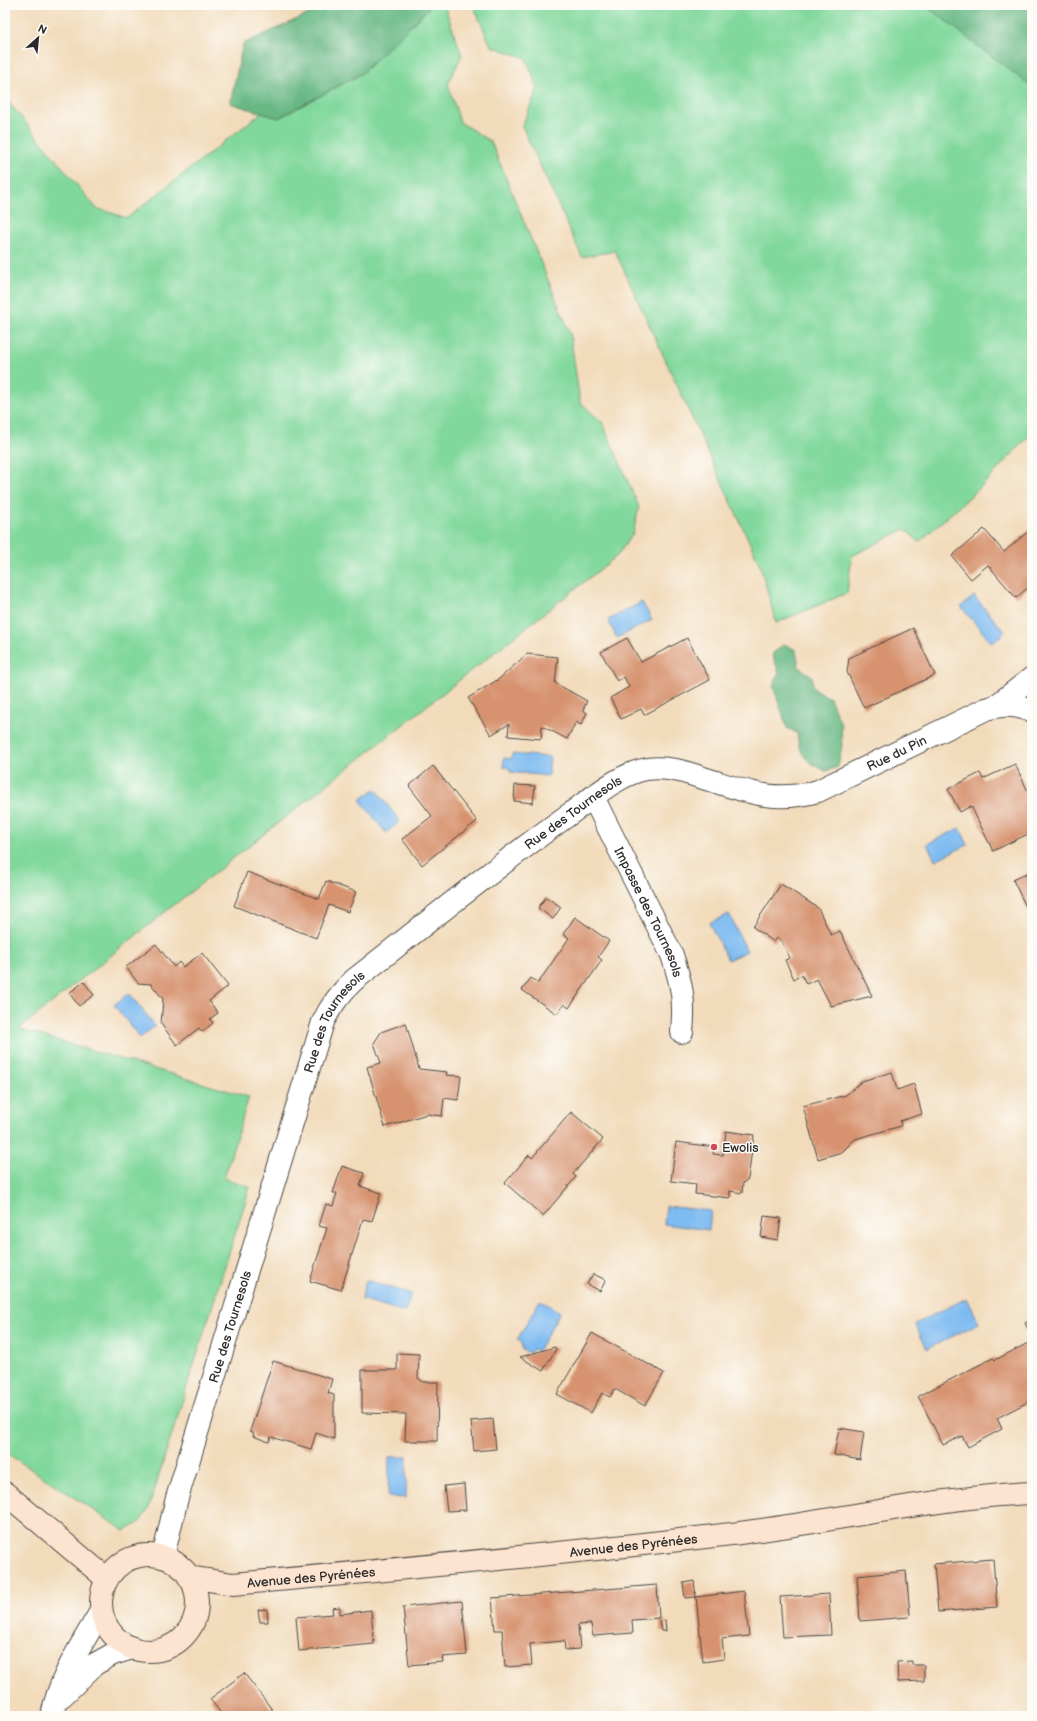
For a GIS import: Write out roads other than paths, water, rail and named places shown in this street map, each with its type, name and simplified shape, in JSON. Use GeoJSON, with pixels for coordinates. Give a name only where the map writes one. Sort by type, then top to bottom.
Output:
{"type":"FeatureCollection","features":[{"type":"Feature","properties":{"kind":"street","name":"Rue du Pin"},"geometry":{"type":"LineString","coordinates":[[996,706],[1032,678]]}},
{"type":"Feature","properties":{"kind":"street","name":"Rue du Pin"},"geometry":{"type":"LineString","coordinates":[[796,796],[818,791],[986,709],[996,706],[1012,705],[1032,711]]}},
{"type":"Feature","properties":{"kind":"street","name":"Rue des Tournesols"},"geometry":{"type":"LineString","coordinates":[[163,1557],[181,1482],[323,1022],[331,1004],[354,980],[542,834],[593,797],[630,774],[647,769],[664,768],[684,772],[754,794],[774,797],[796,796]]}},
{"type":"Feature","properties":{"kind":"street","name":"Impasse des Tournesols"},"geometry":{"type":"LineString","coordinates":[[593,797],[672,955],[680,980],[684,1007],[682,1032]]}},
{"type":"Feature","properties":{"kind":"street"},"geometry":{"type":"LineString","coordinates":[[5,1493],[107,1579]]}},
{"type":"Feature","properties":{"kind":"street","name":"Avenue des Pyrénées"},"geometry":{"type":"LineString","coordinates":[[189,1577],[233,1584],[575,1552],[742,1532],[964,1499],[1032,1493]]}},
{"type":"Feature","properties":{"kind":"street"},"geometry":{"type":"LineString","coordinates":[[147,1554],[163,1557],[178,1564],[189,1577],[196,1593],[196,1611],[191,1626],[180,1639],[166,1648],[149,1651],[132,1648],[118,1640],[107,1626],[101,1611],[101,1595],[107,1579],[117,1566],[130,1558],[147,1554]]}},
{"type":"Feature","properties":{"kind":"street","name":"Avenue des Pyrénées"},"geometry":{"type":"LineString","coordinates":[[196,1611],[204,1599],[214,1591],[233,1584]]}},
{"type":"Feature","properties":{"kind":"street"},"geometry":{"type":"LineString","coordinates":[[53,1713],[61,1684],[101,1611]]}},
{"type":"Feature","properties":{"kind":"street"},"geometry":{"type":"LineString","coordinates":[[53,1713],[64,1693],[94,1664],[112,1654],[132,1648]]}},
{"type":"Feature","properties":{"kind":"water"},"geometry":{"type":"Polygon","coordinates":[[[974,596],[1005,632],[992,643],[961,607],[974,596]]]}},
{"type":"Feature","properties":{"kind":"water"},"geometry":{"type":"Polygon","coordinates":[[[642,602],[652,620],[617,638],[608,620],[642,602]]]}},
{"type":"Feature","properties":{"kind":"water"},"geometry":{"type":"Polygon","coordinates":[[[512,754],[550,757],[548,776],[510,772],[510,768],[503,767],[504,758],[511,759],[512,754]]]}},
{"type":"Feature","properties":{"kind":"water"},"geometry":{"type":"Polygon","coordinates":[[[375,789],[400,821],[386,833],[360,800],[375,789]]]}},
{"type":"Feature","properties":{"kind":"water"},"geometry":{"type":"Polygon","coordinates":[[[960,828],[968,845],[935,860],[927,844],[960,828]]]}},
{"type":"Feature","properties":{"kind":"water"},"geometry":{"type":"Polygon","coordinates":[[[729,914],[747,951],[728,960],[709,923],[729,914]]]}},
{"type":"Feature","properties":{"kind":"water"},"geometry":{"type":"Polygon","coordinates":[[[129,993],[155,1026],[140,1038],[114,1005],[129,993]]]}},
{"type":"Feature","properties":{"kind":"water"},"geometry":{"type":"Polygon","coordinates":[[[666,1206],[711,1211],[709,1230],[664,1224],[666,1206]]]}},
{"type":"Feature","properties":{"kind":"water"},"geometry":{"type":"Polygon","coordinates":[[[366,1280],[411,1294],[405,1312],[361,1299],[366,1280]]]}},
{"type":"Feature","properties":{"kind":"water"},"geometry":{"type":"Polygon","coordinates":[[[967,1298],[979,1323],[927,1349],[915,1324],[967,1298]]]}},
{"type":"Feature","properties":{"kind":"water"},"geometry":{"type":"Polygon","coordinates":[[[540,1300],[560,1312],[538,1351],[534,1349],[530,1353],[522,1350],[521,1342],[517,1340],[540,1300]]]}},
{"type":"Feature","properties":{"kind":"water"},"geometry":{"type":"Polygon","coordinates":[[[389,1457],[407,1457],[406,1498],[388,1497],[389,1457]]]}},
{"type":"Feature","properties":{"kind":"place","name":"Ewolis"},"geometry":{"type":"Point","coordinates":[714,1147]}}]}
